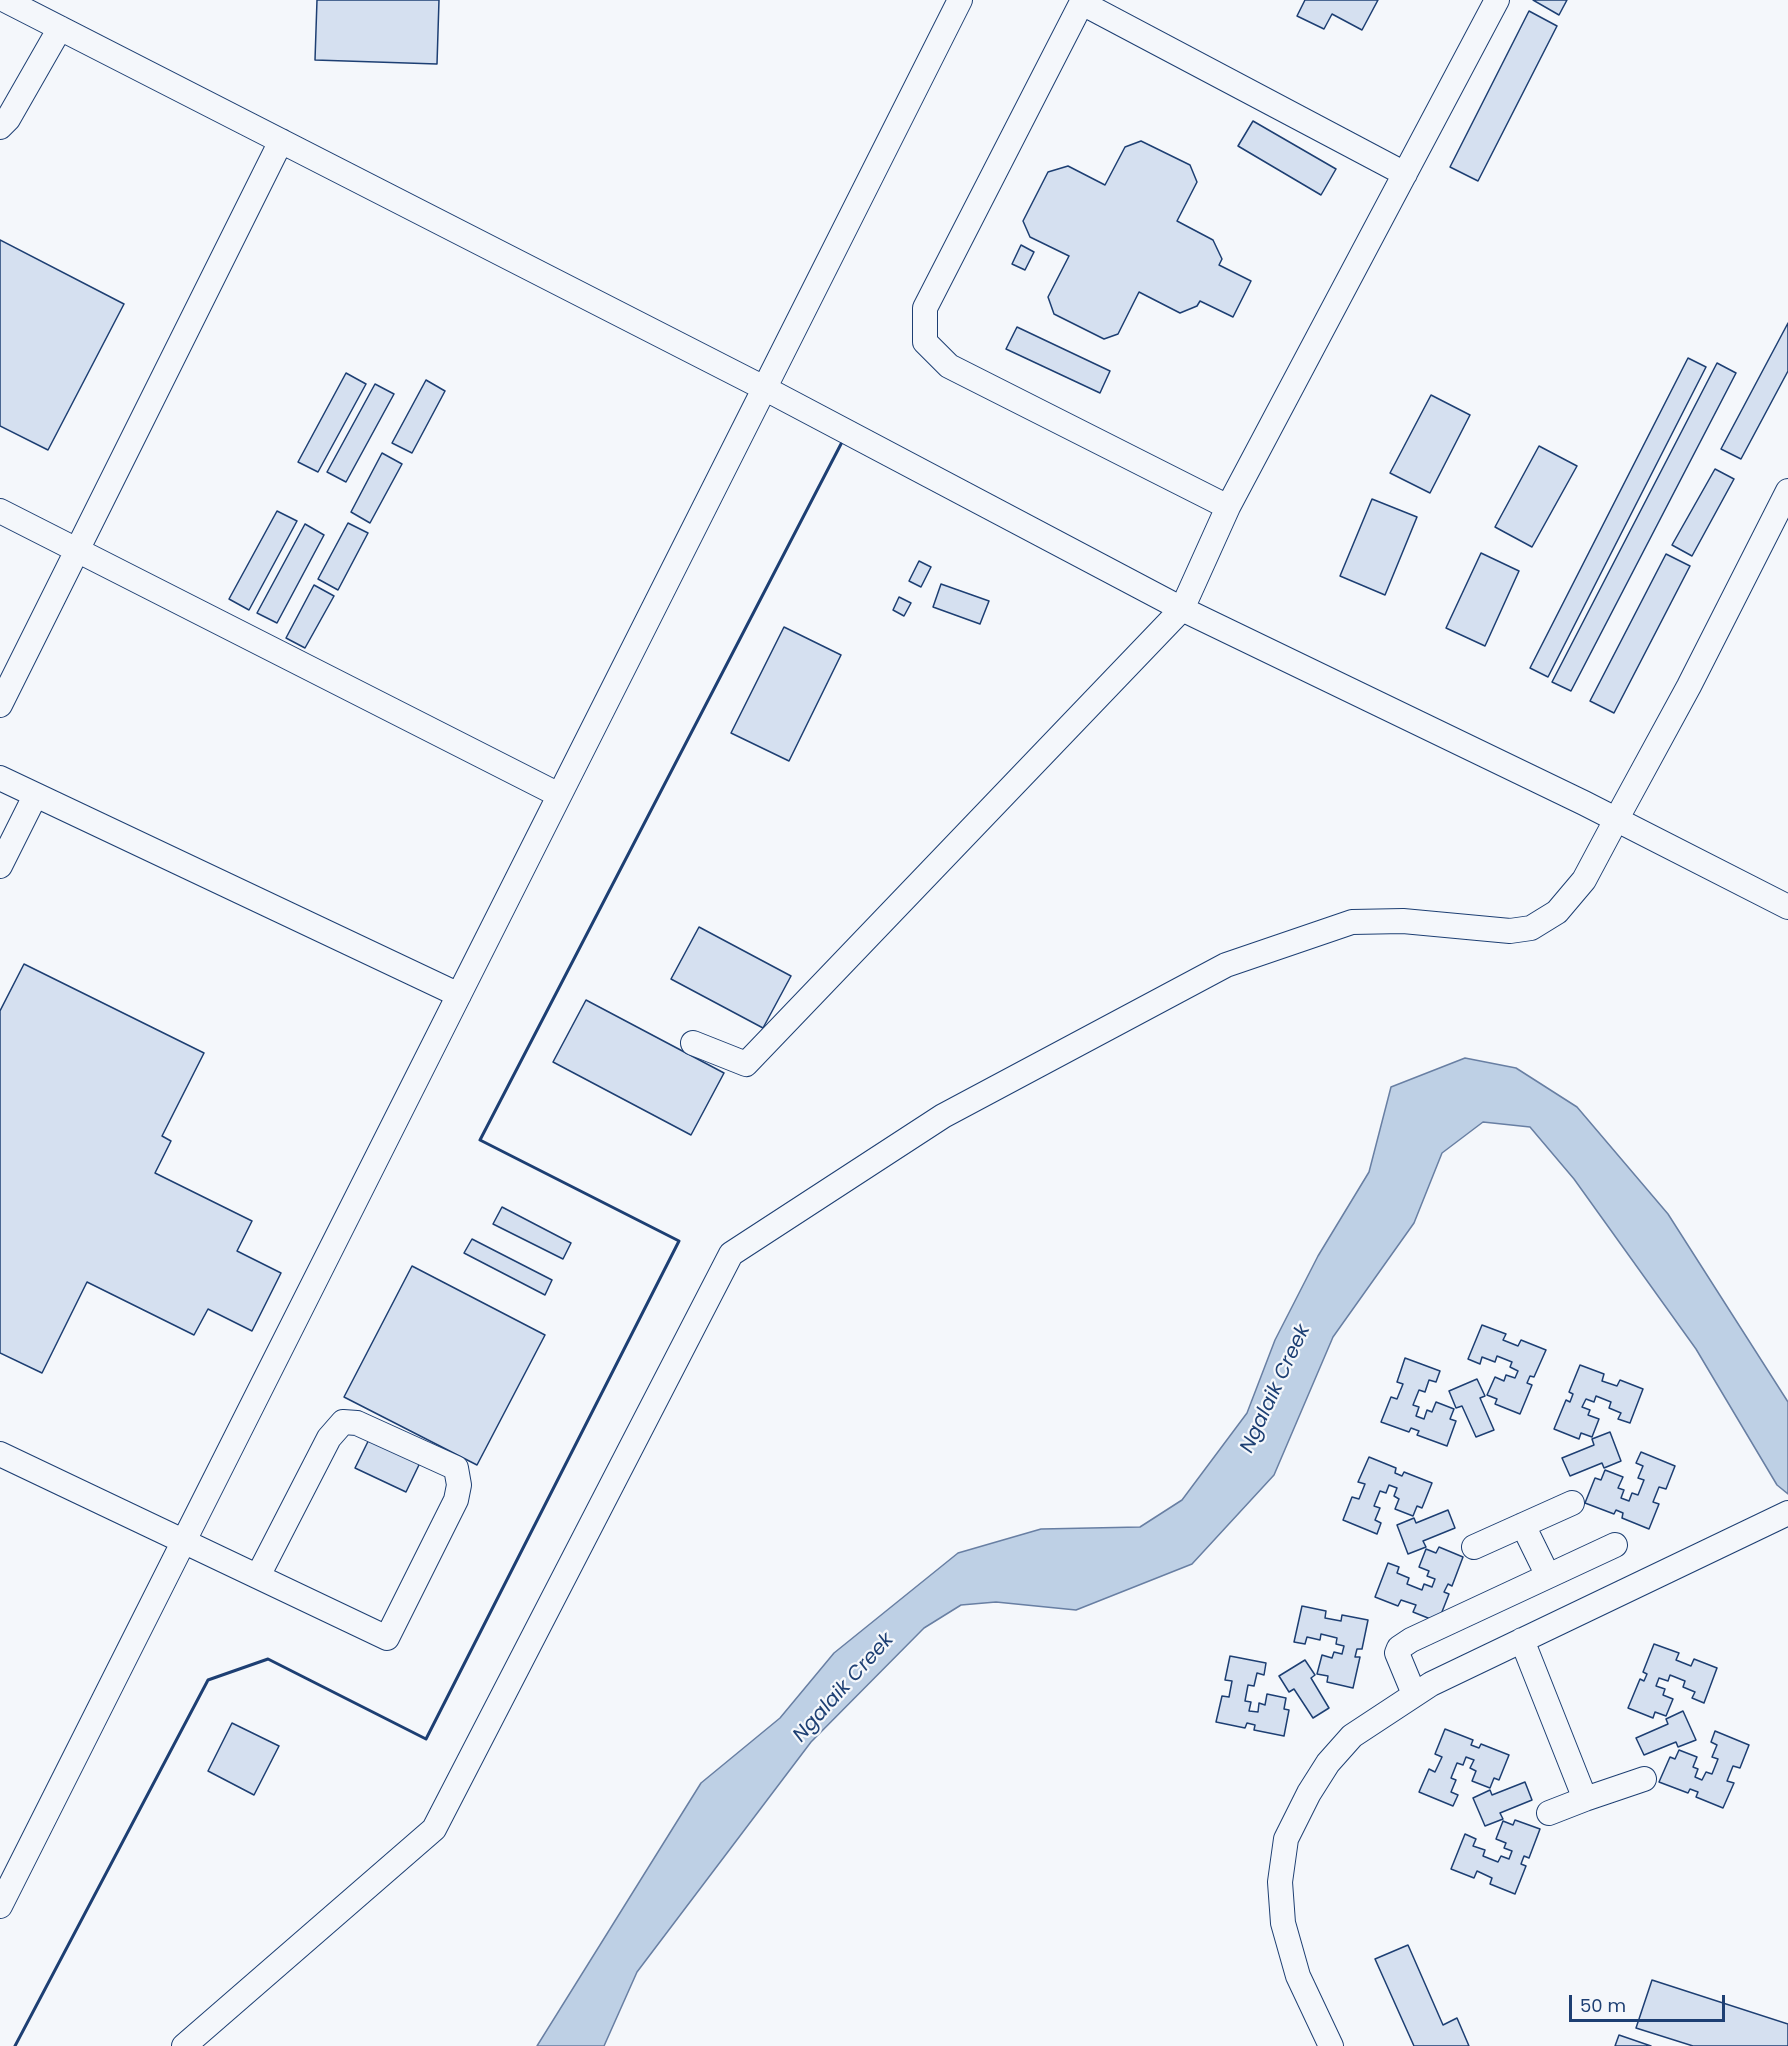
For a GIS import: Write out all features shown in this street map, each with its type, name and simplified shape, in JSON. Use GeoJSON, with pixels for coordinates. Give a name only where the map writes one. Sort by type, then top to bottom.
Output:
{"type":"FeatureCollection","features":[{"type":"Feature","properties":{"kind":"street"},"geometry":{"type":"LineString","coordinates":[[5,0],[764,388],[1182,609],[1617,820],[1788,908]]}},
{"type":"Feature","properties":{"kind":"street"},"geometry":{"type":"LineString","coordinates":[[0,1906],[960,0]]}},
{"type":"Feature","properties":{"kind":"street"},"geometry":{"type":"LineString","coordinates":[[693,1044],[746,1064],[1182,609],[1228,507],[1497,0]]}},
{"type":"Feature","properties":{"kind":"street"},"geometry":{"type":"LineString","coordinates":[[1228,507],[949,366],[925,342],[925,308],[1083,2],[1405,174]]}},
{"type":"Feature","properties":{"kind":"street"},"geometry":{"type":"LineString","coordinates":[[0,127],[8,119],[60,28]]}},
{"type":"Feature","properties":{"kind":"street"},"geometry":{"type":"LineString","coordinates":[[0,705],[281,141]]}},
{"type":"Feature","properties":{"kind":"street"},"geometry":{"type":"LineString","coordinates":[[184,2046],[434,1828],[731,1254],[943,1116],[1226,965],[1352,922],[1403,921],[1510,931],[1531,928],[1557,912],[1584,880],[1617,820],[1689,686],[1788,491]]}},
{"type":"Feature","properties":{"kind":"street"},"geometry":{"type":"LineString","coordinates":[[0,511],[560,795]]}},
{"type":"Feature","properties":{"kind":"street"},"geometry":{"type":"LineString","coordinates":[[0,778],[459,995]]}},
{"type":"Feature","properties":{"kind":"street"},"geometry":{"type":"LineString","coordinates":[[0,866],[36,796]]}},
{"type":"Feature","properties":{"kind":"street"},"geometry":{"type":"LineString","coordinates":[[0,1454],[387,1638],[456,1500],[459,1485],[456,1468],[357,1424],[343,1422],[329,1438],[258,1576]]}},
{"type":"Feature","properties":{"kind":"street"},"geometry":{"type":"LineString","coordinates":[[1474,1547],[1572,1503]]}},
{"type":"Feature","properties":{"kind":"street"},"geometry":{"type":"LineString","coordinates":[[1332,2046],[1298,1976],[1283,1923],[1280,1881],[1286,1839],[1309,1793],[1328,1763],[1352,1736],[1414,1694],[1788,1513]]}},
{"type":"Feature","properties":{"kind":"street"},"geometry":{"type":"LineString","coordinates":[[1522,1526],[1548,1576]]}},
{"type":"Feature","properties":{"kind":"street"},"geometry":{"type":"LineString","coordinates":[[1414,1694],[1397,1653],[1399,1648],[1411,1640],[1615,1545]]}},
{"type":"Feature","properties":{"kind":"street"},"geometry":{"type":"LineString","coordinates":[[1522,1640],[1585,1799]]}},
{"type":"Feature","properties":{"kind":"street"},"geometry":{"type":"LineString","coordinates":[[1549,1813],[1644,1779]]}},
{"type":"Feature","properties":{"kind":"water","name":"Ngalaik Creek"},"geometry":{"type":"Polygon","coordinates":[[[1465,1058],[1516,1068],[1577,1107],[1668,1214],[1788,1402],[1788,1494],[1777,1485],[1696,1349],[1574,1179],[1530,1127],[1483,1122],[1442,1153],[1414,1223],[1333,1337],[1274,1475],[1192,1564],[1076,1610],[996,1602],[961,1605],[924,1628],[811,1742],[637,1972],[604,2046],[537,2046],[701,1783],[780,1718],[834,1653],[958,1553],[1041,1529],[1140,1527],[1182,1500],[1247,1413],[1275,1340],[1318,1256],[1369,1172],[1391,1087],[1465,1058]]]}},
{"type":"Feature","properties":{"kind":"building"},"geometry":{"type":"Polygon","coordinates":[[[317,0],[439,0],[437,64],[315,60],[317,0]]]}},
{"type":"Feature","properties":{"kind":"building"},"geometry":{"type":"Polygon","coordinates":[[[1305,0],[1378,0],[1362,30],[1332,14],[1324,29],[1297,16],[1305,0]]]}},
{"type":"Feature","properties":{"kind":"building"},"geometry":{"type":"Polygon","coordinates":[[[1533,0],[1567,0],[1559,15],[1533,0]]]}},
{"type":"Feature","properties":{"kind":"building"},"geometry":{"type":"Polygon","coordinates":[[[1529,11],[1557,26],[1478,181],[1450,167],[1529,11]]]}},
{"type":"Feature","properties":{"kind":"building"},"geometry":{"type":"Polygon","coordinates":[[[1253,121],[1336,169],[1321,195],[1238,146],[1253,121]]]}},
{"type":"Feature","properties":{"kind":"building"},"geometry":{"type":"Polygon","coordinates":[[[1141,141],[1190,165],[1197,182],[1177,221],[1213,240],[1222,259],[1219,265],[1251,281],[1233,317],[1200,301],[1197,306],[1180,313],[1139,292],[1118,334],[1104,339],[1054,314],[1048,297],[1069,256],[1030,237],[1023,221],[1048,172],[1068,166],[1105,185],[1125,147],[1141,141]]]}},
{"type":"Feature","properties":{"kind":"building"},"geometry":{"type":"Polygon","coordinates":[[[0,240],[124,304],[48,450],[0,426],[0,240]]]}},
{"type":"Feature","properties":{"kind":"building"},"geometry":{"type":"Polygon","coordinates":[[[1021,245],[1034,252],[1025,270],[1012,264],[1021,245]]]}},
{"type":"Feature","properties":{"kind":"building"},"geometry":{"type":"Polygon","coordinates":[[[1788,323],[1788,371],[1741,459],[1721,449],[1788,323]]]}},
{"type":"Feature","properties":{"kind":"building"},"geometry":{"type":"Polygon","coordinates":[[[1017,327],[1110,371],[1100,393],[1006,349],[1017,327]]]}},
{"type":"Feature","properties":{"kind":"building"},"geometry":{"type":"Polygon","coordinates":[[[1688,358],[1706,367],[1548,677],[1530,668],[1688,358]]]}},
{"type":"Feature","properties":{"kind":"building"},"geometry":{"type":"Polygon","coordinates":[[[1717,363],[1736,373],[1571,691],[1552,682],[1717,363]]]}},
{"type":"Feature","properties":{"kind":"building"},"geometry":{"type":"Polygon","coordinates":[[[346,373],[366,384],[318,472],[298,462],[346,373]]]}},
{"type":"Feature","properties":{"kind":"building"},"geometry":{"type":"Polygon","coordinates":[[[426,380],[445,391],[412,453],[392,443],[426,380]]]}},
{"type":"Feature","properties":{"kind":"building"},"geometry":{"type":"Polygon","coordinates":[[[375,384],[394,394],[346,482],[327,472],[375,384]]]}},
{"type":"Feature","properties":{"kind":"building"},"geometry":{"type":"Polygon","coordinates":[[[1431,395],[1470,415],[1430,493],[1390,473],[1431,395]]]}},
{"type":"Feature","properties":{"kind":"building"},"geometry":{"type":"Polygon","coordinates":[[[1539,446],[1577,466],[1532,547],[1495,527],[1539,446]]]}},
{"type":"Feature","properties":{"kind":"building"},"geometry":{"type":"Polygon","coordinates":[[[382,453],[402,464],[370,523],[351,512],[382,453]]]}},
{"type":"Feature","properties":{"kind":"building"},"geometry":{"type":"Polygon","coordinates":[[[1715,469],[1734,479],[1692,556],[1672,545],[1715,469]]]}},
{"type":"Feature","properties":{"kind":"building"},"geometry":{"type":"Polygon","coordinates":[[[1372,499],[1417,517],[1385,595],[1340,576],[1372,499]]]}},
{"type":"Feature","properties":{"kind":"building"},"geometry":{"type":"Polygon","coordinates":[[[277,511],[297,521],[249,610],[229,599],[277,511]]]}},
{"type":"Feature","properties":{"kind":"building"},"geometry":{"type":"Polygon","coordinates":[[[348,523],[368,533],[338,590],[318,579],[348,523]]]}},
{"type":"Feature","properties":{"kind":"building"},"geometry":{"type":"Polygon","coordinates":[[[305,524],[324,535],[277,623],[257,613],[305,524]]]}},
{"type":"Feature","properties":{"kind":"building"},"geometry":{"type":"Polygon","coordinates":[[[1481,553],[1519,571],[1485,646],[1446,628],[1481,553]]]}},
{"type":"Feature","properties":{"kind":"building"},"geometry":{"type":"Polygon","coordinates":[[[1666,554],[1690,566],[1614,713],[1590,701],[1666,554]]]}},
{"type":"Feature","properties":{"kind":"building"},"geometry":{"type":"Polygon","coordinates":[[[919,561],[931,567],[921,587],[909,581],[919,561]]]}},
{"type":"Feature","properties":{"kind":"building"},"geometry":{"type":"Polygon","coordinates":[[[941,584],[989,601],[980,624],[933,607],[941,584]]]}},
{"type":"Feature","properties":{"kind":"building"},"geometry":{"type":"Polygon","coordinates":[[[314,585],[334,596],[305,648],[286,638],[314,585]]]}},
{"type":"Feature","properties":{"kind":"building"},"geometry":{"type":"Polygon","coordinates":[[[899,597],[911,603],[904,616],[893,610],[899,597]]]}},
{"type":"Feature","properties":{"kind":"building"},"geometry":{"type":"Polygon","coordinates":[[[784,627],[841,655],[789,761],[731,733],[784,627]]]}},
{"type":"Feature","properties":{"kind":"building"},"geometry":{"type":"Polygon","coordinates":[[[699,927],[791,976],[763,1028],[671,979],[699,927]]]}},
{"type":"Feature","properties":{"kind":"building"},"geometry":{"type":"Polygon","coordinates":[[[24,964],[204,1053],[162,1136],[171,1141],[155,1173],[252,1221],[237,1251],[281,1273],[252,1331],[208,1309],[194,1335],[87,1282],[42,1373],[0,1353],[0,1011],[24,964]]]}},
{"type":"Feature","properties":{"kind":"building"},"geometry":{"type":"Polygon","coordinates":[[[586,1000],[724,1073],[691,1135],[553,1062],[586,1000]]]}},
{"type":"Feature","properties":{"kind":"building"},"geometry":{"type":"Polygon","coordinates":[[[502,1207],[571,1243],[563,1259],[493,1224],[502,1207]]]}},
{"type":"Feature","properties":{"kind":"building"},"geometry":{"type":"Polygon","coordinates":[[[472,1239],[552,1280],[545,1295],[464,1253],[472,1239]]]}},
{"type":"Feature","properties":{"kind":"building"},"geometry":{"type":"Polygon","coordinates":[[[412,1266],[545,1335],[477,1465],[344,1397],[412,1266]]]}},
{"type":"Feature","properties":{"kind":"building"},"geometry":{"type":"Polygon","coordinates":[[[1482,1325],[1506,1334],[1503,1340],[1518,1346],[1521,1340],[1546,1350],[1534,1377],[1530,1376],[1527,1383],[1532,1385],[1520,1414],[1495,1404],[1497,1399],[1487,1395],[1495,1377],[1504,1381],[1506,1375],[1515,1378],[1518,1371],[1510,1367],[1512,1362],[1497,1356],[1495,1362],[1482,1357],[1480,1364],[1468,1359],[1482,1325]]]}},
{"type":"Feature","properties":{"kind":"building"},"geometry":{"type":"Polygon","coordinates":[[[1405,1358],[1440,1371],[1436,1382],[1429,1380],[1425,1392],[1419,1390],[1413,1405],[1419,1407],[1416,1416],[1424,1419],[1427,1410],[1432,1412],[1436,1402],[1454,1409],[1450,1419],[1456,1421],[1447,1446],[1417,1435],[1419,1431],[1411,1428],[1409,1432],[1381,1422],[1391,1397],[1397,1399],[1403,1384],[1397,1382],[1405,1358]]]}},
{"type":"Feature","properties":{"kind":"building"},"geometry":{"type":"Polygon","coordinates":[[[1580,1365],[1604,1374],[1602,1381],[1617,1386],[1620,1380],[1643,1389],[1630,1423],[1618,1419],[1621,1413],[1609,1408],[1611,1402],[1596,1396],[1594,1402],[1586,1399],[1582,1407],[1590,1410],[1588,1415],[1599,1419],[1592,1437],[1581,1433],[1579,1439],[1554,1429],[1566,1400],[1570,1402],[1573,1394],[1569,1392],[1580,1365]]]}},
{"type":"Feature","properties":{"kind":"building"},"geometry":{"type":"Polygon","coordinates":[[[1477,1379],[1485,1396],[1480,1398],[1494,1430],[1476,1437],[1462,1406],[1456,1408],[1449,1391],[1477,1379]]]}},
{"type":"Feature","properties":{"kind":"building"},"geometry":{"type":"Polygon","coordinates":[[[378,1421],[429,1444],[406,1492],[355,1468],[378,1421]]]}},
{"type":"Feature","properties":{"kind":"building"},"geometry":{"type":"Polygon","coordinates":[[[1610,1432],[1621,1461],[1604,1468],[1602,1463],[1570,1476],[1562,1458],[1594,1445],[1592,1439],[1610,1432]]]}},
{"type":"Feature","properties":{"kind":"building"},"geometry":{"type":"Polygon","coordinates":[[[1641,1452],[1675,1466],[1666,1489],[1659,1487],[1653,1502],[1659,1504],[1649,1529],[1622,1518],[1623,1513],[1616,1510],[1614,1514],[1585,1503],[1595,1478],[1601,1480],[1605,1470],[1623,1477],[1618,1488],[1624,1490],[1621,1498],[1629,1501],[1632,1493],[1638,1495],[1644,1480],[1638,1478],[1643,1466],[1636,1463],[1641,1452]]]}},
{"type":"Feature","properties":{"kind":"building"},"geometry":{"type":"Polygon","coordinates":[[[1369,1457],[1396,1468],[1395,1473],[1402,1476],[1404,1472],[1432,1483],[1422,1508],[1417,1506],[1413,1516],[1395,1509],[1399,1499],[1394,1496],[1397,1488],[1389,1485],[1386,1493],[1380,1491],[1374,1506],[1380,1508],[1375,1520],[1381,1523],[1377,1534],[1343,1520],[1352,1497],[1359,1499],[1365,1484],[1358,1482],[1369,1457]]]}},
{"type":"Feature","properties":{"kind":"building"},"geometry":{"type":"Polygon","coordinates":[[[1448,1510],[1455,1528],[1423,1541],[1426,1547],[1408,1554],[1397,1525],[1414,1518],[1416,1523],[1448,1510]]]}},
{"type":"Feature","properties":{"kind":"building"},"geometry":{"type":"Polygon","coordinates":[[[1439,1547],[1463,1557],[1452,1586],[1448,1584],[1444,1592],[1449,1594],[1438,1622],[1413,1612],[1416,1605],[1401,1600],[1398,1606],[1375,1597],[1388,1563],[1399,1567],[1397,1573],[1409,1578],[1407,1584],[1422,1590],[1424,1584],[1432,1587],[1435,1579],[1427,1576],[1429,1571],[1419,1567],[1426,1549],[1436,1553],[1439,1547]]]}},
{"type":"Feature","properties":{"kind":"building"},"geometry":{"type":"Polygon","coordinates":[[[1302,1606],[1326,1611],[1325,1618],[1341,1621],[1342,1615],[1368,1620],[1362,1649],[1357,1649],[1355,1657],[1360,1657],[1353,1688],[1327,1682],[1328,1676],[1317,1674],[1322,1655],[1332,1658],[1334,1652],[1342,1654],[1344,1646],[1336,1644],[1337,1638],[1321,1634],[1320,1640],[1307,1637],[1305,1644],[1294,1642],[1302,1606]]]}},
{"type":"Feature","properties":{"kind":"building"},"geometry":{"type":"Polygon","coordinates":[[[1654,1644],[1679,1653],[1676,1660],[1691,1666],[1694,1659],[1717,1668],[1704,1703],[1692,1698],[1695,1692],[1683,1687],[1685,1681],[1670,1675],[1668,1681],[1659,1678],[1656,1686],[1665,1689],[1663,1695],[1673,1699],[1666,1716],[1655,1712],[1653,1718],[1628,1708],[1640,1679],[1644,1681],[1647,1674],[1643,1672],[1654,1644]]]}},
{"type":"Feature","properties":{"kind":"building"},"geometry":{"type":"Polygon","coordinates":[[[1230,1656],[1266,1663],[1264,1675],[1257,1673],[1254,1686],[1248,1685],[1245,1701],[1251,1702],[1249,1711],[1258,1712],[1259,1703],[1265,1705],[1267,1694],[1286,1698],[1284,1709],[1289,1710],[1284,1736],[1254,1730],[1255,1725],[1247,1723],[1245,1728],[1216,1722],[1222,1696],[1229,1697],[1232,1681],[1225,1680],[1230,1656]]]}},
{"type":"Feature","properties":{"kind":"building"},"geometry":{"type":"Polygon","coordinates":[[[1305,1660],[1315,1675],[1311,1678],[1329,1708],[1313,1718],[1294,1689],[1289,1692],[1279,1676],[1305,1660]]]}},
{"type":"Feature","properties":{"kind":"building"},"geometry":{"type":"Polygon","coordinates":[[[1683,1711],[1696,1740],[1678,1747],[1676,1742],[1644,1755],[1636,1738],[1668,1724],[1666,1719],[1683,1711]]]}},
{"type":"Feature","properties":{"kind":"building"},"geometry":{"type":"Polygon","coordinates":[[[232,1723],[279,1746],[254,1795],[208,1771],[232,1723]]]}},
{"type":"Feature","properties":{"kind":"building"},"geometry":{"type":"Polygon","coordinates":[[[1445,1729],[1473,1740],[1471,1745],[1479,1748],[1481,1744],[1509,1755],[1499,1780],[1494,1778],[1490,1788],[1472,1781],[1476,1771],[1470,1768],[1474,1760],[1466,1757],[1463,1765],[1457,1763],[1451,1778],[1456,1780],[1451,1792],[1458,1795],[1453,1806],[1419,1792],[1429,1769],[1435,1772],[1442,1757],[1435,1754],[1445,1729]]]}},
{"type":"Feature","properties":{"kind":"building"},"geometry":{"type":"Polygon","coordinates":[[[1715,1731],[1749,1745],[1740,1768],[1733,1766],[1727,1781],[1734,1783],[1723,1808],[1696,1797],[1698,1792],[1690,1789],[1688,1793],[1659,1782],[1670,1757],[1675,1759],[1679,1750],[1697,1757],[1693,1767],[1698,1769],[1695,1777],[1702,1780],[1706,1772],[1712,1774],[1718,1759],[1712,1757],[1717,1745],[1711,1742],[1715,1731]]]}},
{"type":"Feature","properties":{"kind":"building"},"geometry":{"type":"Polygon","coordinates":[[[1525,1782],[1532,1800],[1500,1813],[1503,1819],[1485,1826],[1473,1798],[1490,1790],[1492,1795],[1525,1782]]]}},
{"type":"Feature","properties":{"kind":"building"},"geometry":{"type":"Polygon","coordinates":[[[1515,1820],[1540,1829],[1529,1858],[1524,1856],[1521,1864],[1526,1866],[1515,1894],[1490,1884],[1492,1878],[1477,1871],[1474,1878],[1451,1869],[1465,1834],[1476,1839],[1473,1846],[1485,1850],[1483,1856],[1498,1862],[1501,1856],[1509,1859],[1512,1851],[1504,1848],[1506,1843],[1496,1839],[1503,1821],[1513,1825],[1515,1820]]]}},
{"type":"Feature","properties":{"kind":"building"},"geometry":{"type":"Polygon","coordinates":[[[1408,1945],[1443,2025],[1457,2018],[1469,2046],[1414,2046],[1375,1959],[1408,1945]]]}},
{"type":"Feature","properties":{"kind":"building"},"geometry":{"type":"Polygon","coordinates":[[[1652,1980],[1788,2024],[1788,2046],[1693,2046],[1636,2028],[1652,1980]]]}},
{"type":"Feature","properties":{"kind":"building"},"geometry":{"type":"Polygon","coordinates":[[[1619,2035],[1651,2046],[1615,2046],[1619,2035]]]}},
{"type":"Feature","properties":{"kind":"wall"},"geometry":{"type":"LineString","coordinates":[[15,2046],[208,1680],[268,1659],[426,1739],[679,1241],[480,1140],[841,444]]}}]}
